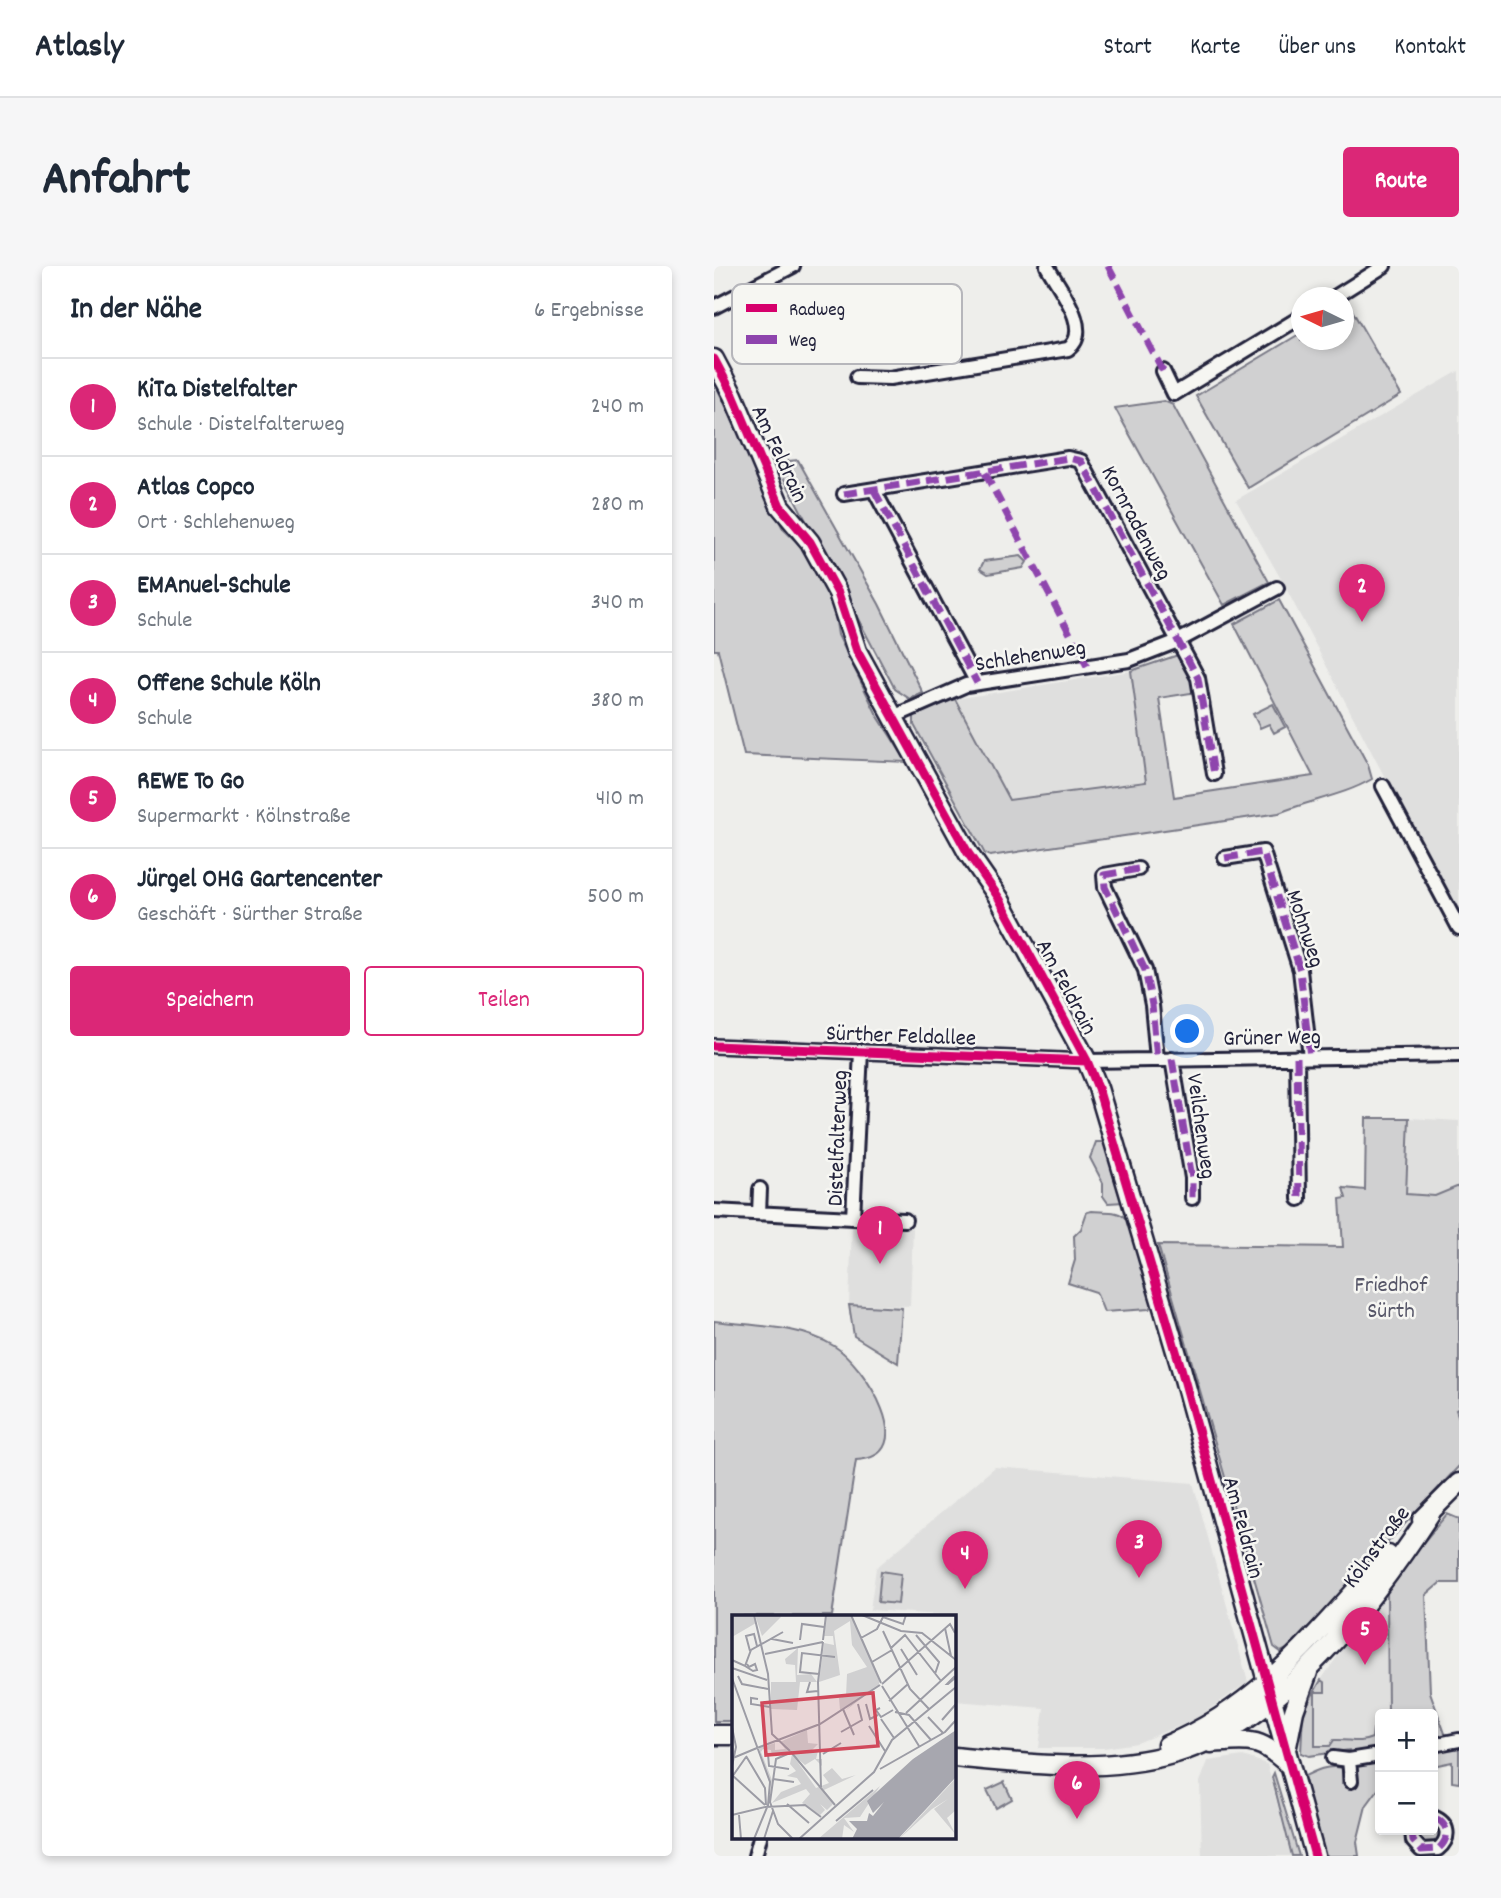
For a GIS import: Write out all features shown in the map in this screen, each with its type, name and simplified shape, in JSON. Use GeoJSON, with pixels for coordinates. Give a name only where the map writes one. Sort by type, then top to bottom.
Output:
{"type":"FeatureCollection","features":[{"type":"Feature","properties":{"kind":"street"},"geometry":{"type":"LineString","coordinates":[[758,284],[793,266]]}},
{"type":"Feature","properties":{"kind":"street"},"geometry":{"type":"LineString","coordinates":[[857,377],[890,378],[1068,349],[1078,336],[1077,324],[1047,266]]}},
{"type":"Feature","properties":{"kind":"street"},"geometry":{"type":"LineString","coordinates":[[1351,287],[1384,266]]}},
{"type":"Feature","properties":{"kind":"street"},"geometry":{"type":"LineString","coordinates":[[714,307],[732,298]]}},
{"type":"Feature","properties":{"kind":"street"},"geometry":{"type":"LineString","coordinates":[[1163,370],[1174,394],[1291,323]]}},
{"type":"Feature","properties":{"kind":"street","name":"Am Feldrain"},"geometry":{"type":"LineString","coordinates":[[714,359],[733,395],[780,506],[810,542],[838,593],[857,651],[968,853],[999,898],[1087,1060],[1112,1133],[1177,1355],[1315,1856]]}},
{"type":"Feature","properties":{"kind":"street","name":"Kornradenweg"},"geometry":{"type":"LineString","coordinates":[[844,495],[1078,458],[1178,641]]}},
{"type":"Feature","properties":{"kind":"street"},"geometry":{"type":"LineString","coordinates":[[874,490],[978,683]]}},
{"type":"Feature","properties":{"kind":"street","name":"Schlehenweg"},"geometry":{"type":"LineString","coordinates":[[893,717],[942,694],[978,683],[1129,660],[1178,641],[1277,587]]}},
{"type":"Feature","properties":{"kind":"street"},"geometry":{"type":"LineString","coordinates":[[1178,641],[1198,678],[1202,692],[1214,774]]}},
{"type":"Feature","properties":{"kind":"street"},"geometry":{"type":"LineString","coordinates":[[1383,786],[1459,928]]}},
{"type":"Feature","properties":{"kind":"street","name":"Mohnweg"},"geometry":{"type":"LineString","coordinates":[[1225,858],[1263,852],[1300,970],[1304,1057]]}},
{"type":"Feature","properties":{"kind":"street"},"geometry":{"type":"LineString","coordinates":[[1138,870],[1104,875],[1105,887],[1145,970],[1152,1005],[1157,1059]]}},
{"type":"Feature","properties":{"kind":"street","name":"Sürther Feldallee"},"geometry":{"type":"LineString","coordinates":[[714,1045],[1087,1060]]}},
{"type":"Feature","properties":{"kind":"street","name":"Distelfalterweg"},"geometry":{"type":"LineString","coordinates":[[861,1051],[853,1218],[905,1220]]}},
{"type":"Feature","properties":{"kind":"street","name":"Grüner Weg"},"geometry":{"type":"LineString","coordinates":[[1087,1060],[1459,1055]]}},
{"type":"Feature","properties":{"kind":"street"},"geometry":{"type":"LineString","coordinates":[[1299,1199],[1304,1057]]}},
{"type":"Feature","properties":{"kind":"street","name":"Veilchenweg"},"geometry":{"type":"LineString","coordinates":[[1172,1059],[1192,1178],[1192,1198]]}},
{"type":"Feature","properties":{"kind":"street"},"geometry":{"type":"LineString","coordinates":[[759,1213],[760,1189]]}},
{"type":"Feature","properties":{"kind":"street"},"geometry":{"type":"LineString","coordinates":[[714,1211],[853,1218]]}},
{"type":"Feature","properties":{"kind":"street","name":"Kölnstraße"},"geometry":{"type":"LineString","coordinates":[[1141,1759],[1224,1715],[1268,1682],[1300,1652],[1431,1512],[1456,1492]]}},
{"type":"Feature","properties":{"kind":"street","name":"Kölnstraße"},"geometry":{"type":"LineString","coordinates":[[1201,1744],[1273,1701],[1308,1671],[1415,1537],[1431,1512]]}},
{"type":"Feature","properties":{"kind":"street"},"geometry":{"type":"LineString","coordinates":[[956,1757],[1070,1767],[1141,1759],[1179,1752],[1201,1744],[1238,1739],[1258,1742],[1288,1758],[1294,1711],[1308,1671]]}},
{"type":"Feature","properties":{"kind":"street"},"geometry":{"type":"LineString","coordinates":[[714,1735],[732,1735]]}},
{"type":"Feature","properties":{"kind":"street"},"geometry":{"type":"LineString","coordinates":[[1438,1744],[1459,1740]]}},
{"type":"Feature","properties":{"kind":"street"},"geometry":{"type":"LineString","coordinates":[[1333,1758],[1349,1760],[1375,1756]]}},
{"type":"Feature","properties":{"kind":"street"},"geometry":{"type":"LineString","coordinates":[[1349,1760],[1351,1781]]}},
{"type":"Feature","properties":{"kind":"street"},"geometry":{"type":"LineString","coordinates":[[1413,1835],[1416,1846],[1426,1852],[1438,1849],[1453,1835],[1438,1820]]}},
{"type":"Feature","properties":{"kind":"street"},"geometry":{"type":"LineString","coordinates":[[755,1856],[759,1839]]}},
{"type":"Feature","properties":{"kind":"shaded area"},"geometry":{"type":"Polygon","coordinates":[[[1459,371],[1459,919],[1281,579],[1236,500],[1459,371]]]}},
{"type":"Feature","properties":{"kind":"shaded area"},"geometry":{"type":"Polygon","coordinates":[[[1131,671],[1147,782],[1009,800],[955,699],[1131,671]]]}},
{"type":"Feature","properties":{"kind":"shaded area"},"geometry":{"type":"Polygon","coordinates":[[[1409,1118],[1459,1121],[1459,1186],[1435,1196],[1406,1194],[1409,1118]]]}},
{"type":"Feature","properties":{"kind":"shaded area"},"geometry":{"type":"Polygon","coordinates":[[[852,1226],[913,1228],[910,1306],[849,1304],[852,1226]]]}},
{"type":"Feature","properties":{"kind":"shaded area"},"geometry":{"type":"Polygon","coordinates":[[[995,1467],[1193,1483],[1248,1682],[1194,1720],[1137,1743],[1104,1748],[1039,1748],[1044,1708],[956,1701],[956,1615],[870,1610],[876,1568],[995,1467]]]}},
{"type":"Feature","properties":{"kind":"shaded area"},"geometry":{"type":"Polygon","coordinates":[[[1387,1586],[1388,1709],[1375,1709],[1375,1749],[1305,1756],[1300,1748],[1303,1712],[1316,1687],[1387,1586]]]}},
{"type":"Feature","properties":{"kind":"shaded area"},"geometry":{"type":"Polygon","coordinates":[[[1243,1756],[1267,1764],[1291,1856],[1202,1856],[1200,1782],[1208,1761],[1243,1756]]]}},
{"type":"Feature","properties":{"kind":"green space"},"geometry":{"type":"Polygon","coordinates":[[[1354,314],[1401,395],[1248,488],[1196,396],[1291,339],[1291,350],[1354,350],[1354,314]]]}},
{"type":"Feature","properties":{"kind":"green space"},"geometry":{"type":"Polygon","coordinates":[[[714,381],[783,529],[805,550],[832,596],[838,635],[877,715],[907,762],[744,755],[718,650],[714,650],[714,381]]]}},
{"type":"Feature","properties":{"kind":"green space"},"geometry":{"type":"Polygon","coordinates":[[[1164,401],[1173,405],[1269,582],[1224,605],[1115,408],[1164,401]]]}},
{"type":"Feature","properties":{"kind":"green space"},"geometry":{"type":"Polygon","coordinates":[[[798,460],[879,604],[923,693],[910,699],[895,689],[782,475],[779,462],[798,460]]]}},
{"type":"Feature","properties":{"kind":"green space"},"geometry":{"type":"Polygon","coordinates":[[[1021,556],[1027,562],[1023,568],[988,574],[980,569],[984,561],[1021,556]]]}},
{"type":"Feature","properties":{"kind":"green space"},"geometry":{"type":"Polygon","coordinates":[[[1279,600],[1368,765],[1372,779],[1349,790],[1279,813],[990,856],[985,854],[914,725],[914,715],[955,699],[1009,800],[1146,782],[1131,671],[1178,655],[1197,692],[1159,698],[1174,797],[1313,776],[1234,624],[1279,600]]]}},
{"type":"Feature","properties":{"kind":"green space"},"geometry":{"type":"Polygon","coordinates":[[[1273,704],[1285,727],[1274,733],[1269,724],[1260,728],[1253,714],[1273,704]]]}},
{"type":"Feature","properties":{"kind":"green space","name":"Friedhof Sürth"},"geometry":{"type":"Polygon","coordinates":[[[1366,1118],[1409,1118],[1406,1194],[1435,1196],[1459,1186],[1459,1408],[1456,1410],[1459,1418],[1459,1466],[1289,1648],[1281,1652],[1274,1647],[1158,1245],[1343,1247],[1340,1199],[1346,1198],[1343,1188],[1365,1190],[1366,1118]]]}},
{"type":"Feature","properties":{"kind":"green space"},"geometry":{"type":"Polygon","coordinates":[[[1096,1142],[1110,1142],[1124,1202],[1108,1203],[1103,1196],[1103,1183],[1090,1158],[1096,1142]]]}},
{"type":"Feature","properties":{"kind":"green space"},"geometry":{"type":"Polygon","coordinates":[[[1087,1212],[1117,1213],[1130,1223],[1139,1244],[1154,1301],[1149,1309],[1104,1312],[1096,1292],[1068,1283],[1075,1260],[1074,1236],[1081,1229],[1087,1212]]]}},
{"type":"Feature","properties":{"kind":"green space"},"geometry":{"type":"Polygon","coordinates":[[[849,1305],[902,1308],[898,1363],[854,1336],[849,1305]]]}},
{"type":"Feature","properties":{"kind":"green space"},"geometry":{"type":"Polygon","coordinates":[[[714,1321],[791,1330],[834,1346],[860,1371],[872,1389],[887,1427],[885,1443],[876,1455],[856,1460],[832,1615],[732,1615],[732,1721],[714,1721],[714,1321]]]}},
{"type":"Feature","properties":{"kind":"green space"},"geometry":{"type":"Polygon","coordinates":[[[1447,1514],[1459,1519],[1459,1583],[1440,1583],[1426,1595],[1430,1692],[1436,1709],[1388,1709],[1387,1586],[1447,1514]]]}},
{"type":"Feature","properties":{"kind":"green space"},"geometry":{"type":"Polygon","coordinates":[[[881,1571],[901,1574],[898,1604],[878,1602],[881,1571]]]}},
{"type":"Feature","properties":{"kind":"green space"},"geometry":{"type":"Polygon","coordinates":[[[1321,1680],[1325,1683],[1325,1692],[1315,1692],[1315,1746],[1330,1746],[1334,1740],[1367,1740],[1372,1738],[1373,1729],[1375,1753],[1351,1757],[1349,1750],[1309,1756],[1301,1753],[1303,1712],[1321,1680]]]}},
{"type":"Feature","properties":{"kind":"green space"},"geometry":{"type":"Polygon","coordinates":[[[1438,1714],[1447,1739],[1459,1742],[1459,1783],[1452,1782],[1452,1762],[1438,1765],[1438,1714]]]}},
{"type":"Feature","properties":{"kind":"green space"},"geometry":{"type":"Polygon","coordinates":[[[1375,1761],[1375,1794],[1366,1806],[1357,1842],[1359,1856],[1322,1856],[1299,1779],[1320,1769],[1336,1767],[1342,1768],[1342,1783],[1346,1783],[1358,1764],[1375,1761]]]}},
{"type":"Feature","properties":{"kind":"green space"},"geometry":{"type":"Polygon","coordinates":[[[1274,1773],[1299,1856],[1292,1856],[1272,1777],[1274,1773]]]}},
{"type":"Feature","properties":{"kind":"green space"},"geometry":{"type":"Polygon","coordinates":[[[1004,1782],[1012,1799],[996,1808],[987,1790],[1004,1782]]]}},
{"type":"Feature","properties":{"kind":"green space"},"geometry":{"type":"Polygon","coordinates":[[[1438,1827],[1441,1830],[1439,1843],[1419,1845],[1417,1835],[1438,1835],[1438,1827]]]}},
{"type":"Feature","properties":{"kind":"marked path"},"geometry":{"type":"LineString","coordinates":[[1108,266],[1163,371]]}},
{"type":"Feature","properties":{"kind":"marked path"},"geometry":{"type":"LineString","coordinates":[[844,494],[1068,458],[1081,461],[1198,678],[1214,774]]}},
{"type":"Feature","properties":{"kind":"marked path"},"geometry":{"type":"LineString","coordinates":[[985,473],[1087,666]]}},
{"type":"Feature","properties":{"kind":"marked path"},"geometry":{"type":"LineString","coordinates":[[874,490],[977,683]]}},
{"type":"Feature","properties":{"kind":"marked path"},"geometry":{"type":"LineString","coordinates":[[1225,858],[1263,852],[1300,970],[1310,1057]]}},
{"type":"Feature","properties":{"kind":"marked path"},"geometry":{"type":"LineString","coordinates":[[1138,869],[1104,875],[1105,887],[1145,970],[1152,1005],[1157,1059]]}},
{"type":"Feature","properties":{"kind":"marked path"},"geometry":{"type":"LineString","coordinates":[[1297,1057],[1299,1199]]}},
{"type":"Feature","properties":{"kind":"marked path"},"geometry":{"type":"LineString","coordinates":[[1172,1059],[1192,1178],[1192,1198]]}},
{"type":"Feature","properties":{"kind":"marked path"},"geometry":{"type":"LineString","coordinates":[[1412,1835],[1413,1841],[1421,1850],[1438,1849],[1446,1836],[1445,1827],[1438,1820]]}},
{"type":"Feature","properties":{"kind":"cycle path"},"geometry":{"type":"LineString","coordinates":[[714,359],[733,395],[780,506],[810,542],[838,593],[857,651],[968,853],[999,898],[1087,1061],[1098,1088],[1181,1368],[1315,1856]]}},
{"type":"Feature","properties":{"kind":"cycle path"},"geometry":{"type":"LineString","coordinates":[[714,1046],[1087,1061]]}},
{"type":"Feature","properties":{"kind":"place","name":"Atlas Copco"},"geometry":{"type":"Point","coordinates":[1362,622]}},
{"type":"Feature","properties":{"kind":"place","name":"KiTa Distelfalter"},"geometry":{"type":"Point","coordinates":[880,1264]}},
{"type":"Feature","properties":{"kind":"place","name":"EMAnuel-Schule"},"geometry":{"type":"Point","coordinates":[1139,1578]}},
{"type":"Feature","properties":{"kind":"place","name":"Offene Schule Köln"},"geometry":{"type":"Point","coordinates":[965,1589]}},
{"type":"Feature","properties":{"kind":"place","name":"REWE To Go"},"geometry":{"type":"Point","coordinates":[1365,1665]}},
{"type":"Feature","properties":{"kind":"place","name":"Jürgel OHG Gartencenter"},"geometry":{"type":"Point","coordinates":[1077,1819]}}]}
